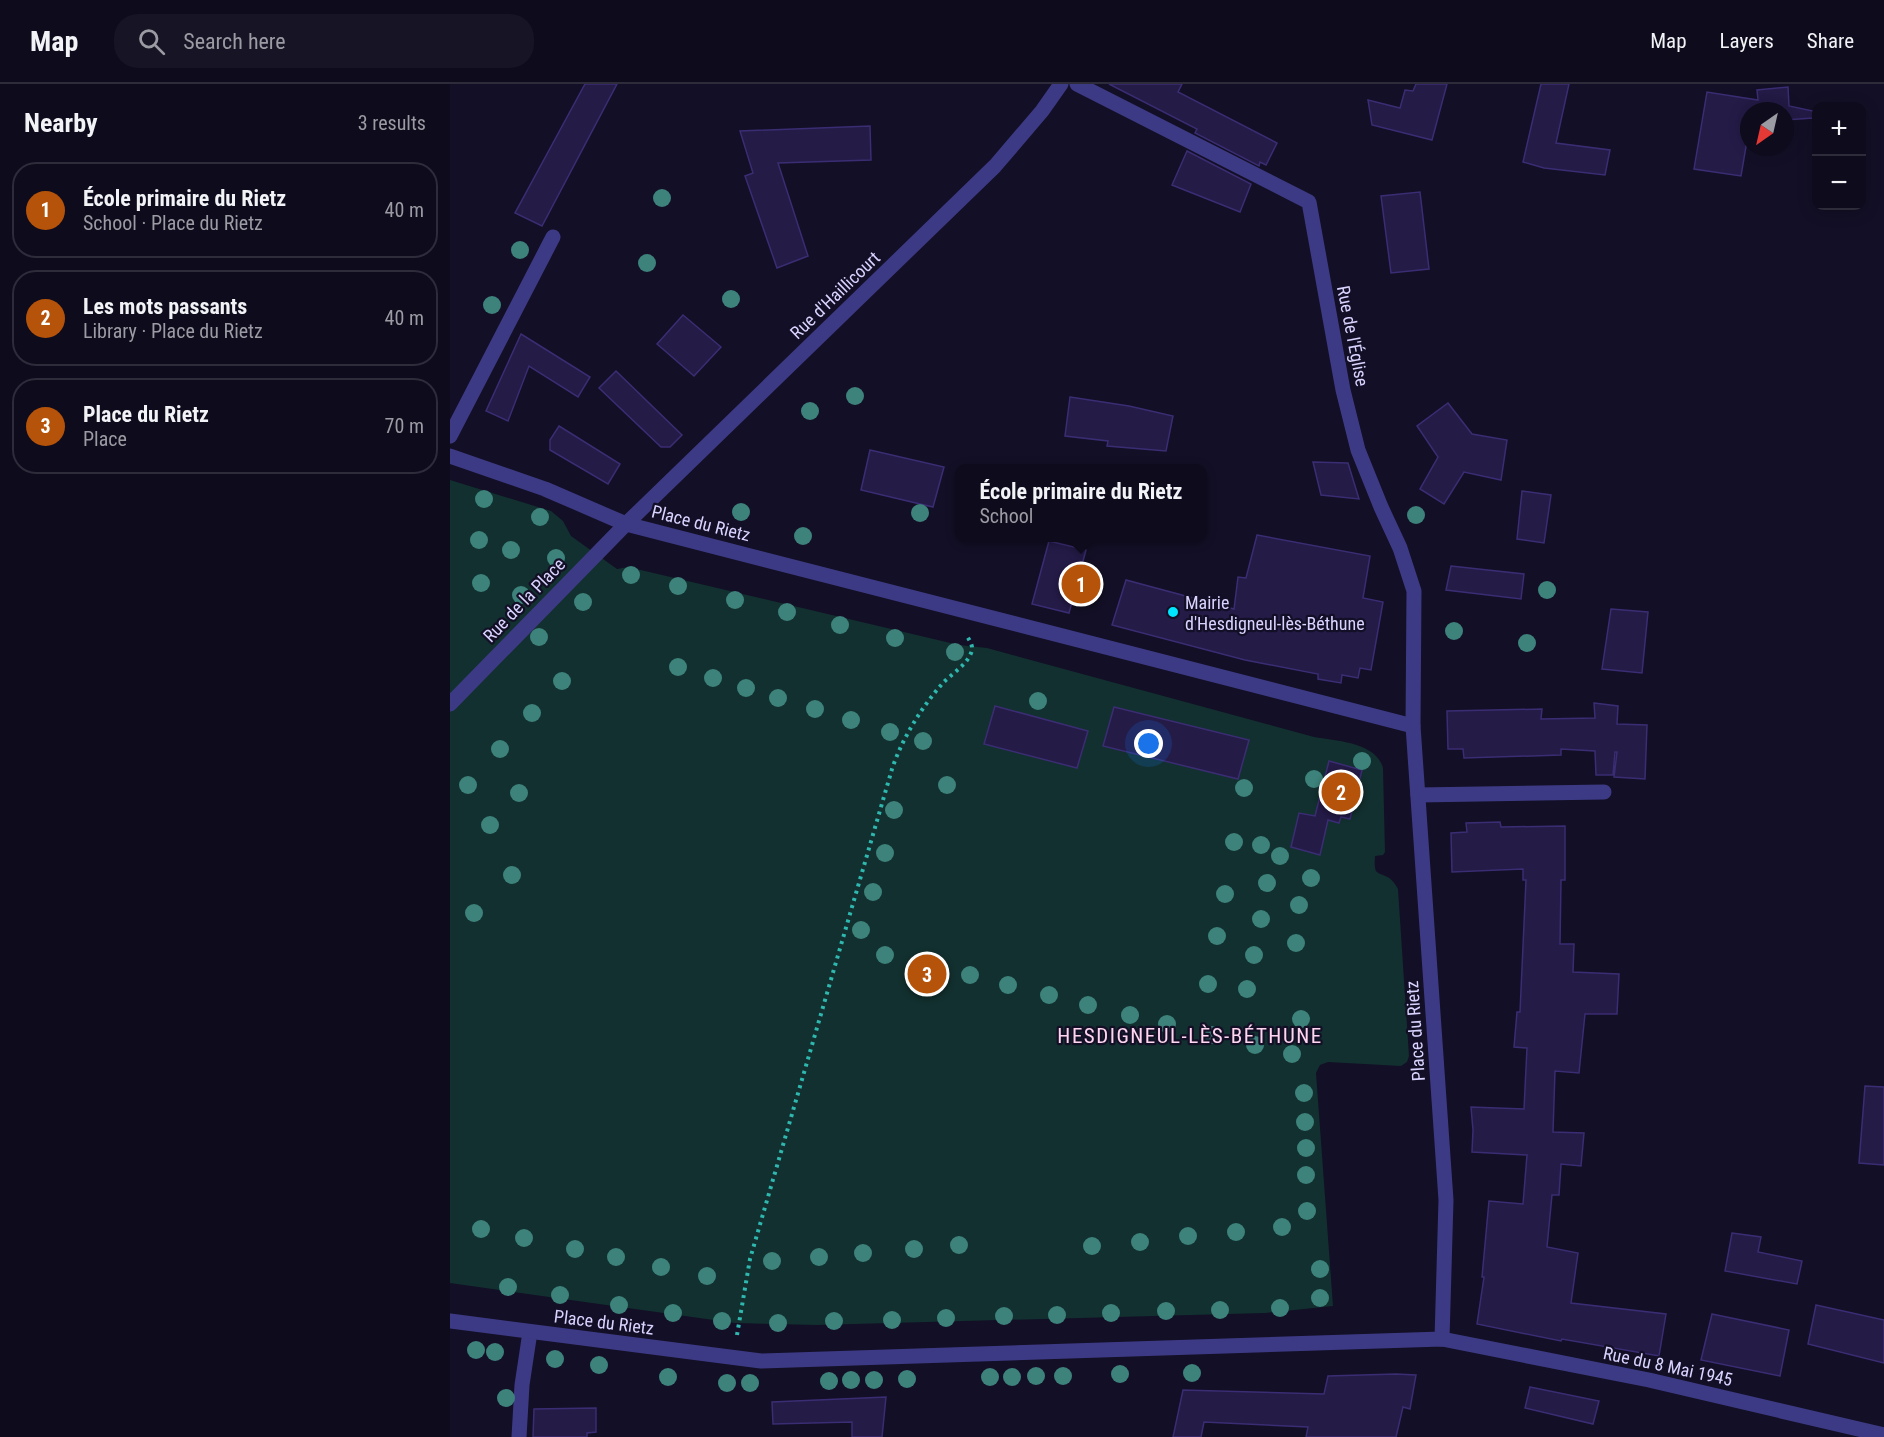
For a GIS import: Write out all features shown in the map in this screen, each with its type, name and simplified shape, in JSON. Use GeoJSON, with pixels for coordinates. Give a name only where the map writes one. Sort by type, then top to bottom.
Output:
{"type":"FeatureCollection","features":[{"type":"Feature","properties":{"kind":"street","name":"Rue d'Haillicourt"},"geometry":{"type":"LineString","coordinates":[[626,524],[995,166],[1042,111],[1061,84]]}},
{"type":"Feature","properties":{"kind":"street","name":"Rue de l'Église"},"geometry":{"type":"LineString","coordinates":[[1077,84],[1309,202],[1343,390],[1356,440],[1381,507],[1400,548],[1414,591],[1413,726]]}},
{"type":"Feature","properties":{"kind":"street"},"geometry":{"type":"LineString","coordinates":[[450,436],[553,237]]}},
{"type":"Feature","properties":{"kind":"street","name":"Place du Rietz"},"geometry":{"type":"LineString","coordinates":[[450,456],[545,489],[626,524],[1413,726],[1446,1200],[1442,1339],[761,1360],[450,1321]]}},
{"type":"Feature","properties":{"kind":"street","name":"Rue de la Place"},"geometry":{"type":"LineString","coordinates":[[450,704],[626,524]]}},
{"type":"Feature","properties":{"kind":"street"},"geometry":{"type":"LineString","coordinates":[[1418,795],[1604,792]]}},
{"type":"Feature","properties":{"kind":"street"},"geometry":{"type":"LineString","coordinates":[[519,1437],[522,1385],[530,1332]]}},
{"type":"Feature","properties":{"kind":"street","name":"Rue du 8 Mai 1945"},"geometry":{"type":"LineString","coordinates":[[1442,1339],[1649,1380],[1884,1435]]}},
{"type":"Feature","properties":{"kind":"path"},"geometry":{"type":"LineString","coordinates":[[733,1357],[750,1259],[892,769],[907,736],[928,702],[971,653],[972,646],[959,609]]}},
{"type":"Feature","properties":{"kind":"green space"},"geometry":{"type":"Polygon","coordinates":[[[450,480],[551,511],[563,521],[571,536],[617,569],[628,567],[959,645],[987,648],[1314,737],[1354,744],[1379,759],[1383,768],[1385,852],[1383,855],[1375,856],[1375,868],[1378,873],[1392,880],[1398,889],[1409,1056],[1407,1062],[1401,1066],[1328,1062],[1320,1065],[1316,1073],[1333,1306],[1265,1313],[817,1325],[735,1323],[450,1283],[450,480]]]}},
{"type":"Feature","properties":{"kind":"building"},"geometry":{"type":"Polygon","coordinates":[[[585,84],[617,84],[542,226],[515,213],[585,84]]]}},
{"type":"Feature","properties":{"kind":"building"},"geometry":{"type":"Polygon","coordinates":[[[1109,84],[1182,84],[1178,92],[1277,143],[1266,165],[1260,162],[1259,166],[1195,133],[1197,129],[1109,84]]]}},
{"type":"Feature","properties":{"kind":"building"},"geometry":{"type":"Polygon","coordinates":[[[1416,84],[1447,84],[1432,140],[1372,125],[1368,100],[1400,108],[1405,90],[1413,91],[1416,84]]]}},
{"type":"Feature","properties":{"kind":"building"},"geometry":{"type":"Polygon","coordinates":[[[1541,84],[1569,84],[1556,143],[1610,150],[1605,175],[1544,168],[1523,162],[1541,84]]]}},
{"type":"Feature","properties":{"kind":"building"},"geometry":{"type":"Polygon","coordinates":[[[1788,87],[1789,102],[1740,102],[1740,156],[1744,156],[1741,176],[1694,169],[1707,92],[1758,100],[1757,90],[1788,87]]]}},
{"type":"Feature","properties":{"kind":"building"},"geometry":{"type":"Polygon","coordinates":[[[1794,107],[1812,111],[1812,118],[1794,119],[1794,107]]]}},
{"type":"Feature","properties":{"kind":"building"},"geometry":{"type":"Polygon","coordinates":[[[870,126],[871,160],[778,163],[808,256],[777,268],[745,176],[753,173],[740,131],[870,126]]]}},
{"type":"Feature","properties":{"kind":"building"},"geometry":{"type":"Polygon","coordinates":[[[1187,151],[1251,184],[1240,212],[1172,185],[1187,151]]]}},
{"type":"Feature","properties":{"kind":"building"},"geometry":{"type":"Polygon","coordinates":[[[1420,192],[1429,269],[1391,273],[1381,196],[1420,192]]]}},
{"type":"Feature","properties":{"kind":"building"},"geometry":{"type":"Polygon","coordinates":[[[683,315],[721,347],[694,376],[657,344],[683,315]]]}},
{"type":"Feature","properties":{"kind":"building"},"geometry":{"type":"Polygon","coordinates":[[[521,334],[590,377],[578,397],[529,366],[508,421],[486,411],[521,334]]]}},
{"type":"Feature","properties":{"kind":"building"},"geometry":{"type":"Polygon","coordinates":[[[616,371],[682,435],[670,447],[661,447],[599,388],[616,371]]]}},
{"type":"Feature","properties":{"kind":"building"},"geometry":{"type":"Polygon","coordinates":[[[1070,397],[1129,406],[1173,416],[1166,451],[1107,446],[1108,441],[1065,436],[1070,397]]]}},
{"type":"Feature","properties":{"kind":"building"},"geometry":{"type":"Polygon","coordinates":[[[1448,403],[1472,434],[1507,440],[1501,480],[1464,472],[1444,504],[1420,489],[1438,457],[1417,426],[1448,403]]]}},
{"type":"Feature","properties":{"kind":"building"},"geometry":{"type":"Polygon","coordinates":[[[559,426],[620,464],[608,484],[550,450],[550,440],[559,426]]]}},
{"type":"Feature","properties":{"kind":"building"},"geometry":{"type":"Polygon","coordinates":[[[870,450],[944,467],[933,507],[861,490],[870,450]]]}},
{"type":"Feature","properties":{"kind":"building"},"geometry":{"type":"Polygon","coordinates":[[[1313,462],[1348,463],[1359,499],[1321,495],[1313,462]]]}},
{"type":"Feature","properties":{"kind":"building"},"geometry":{"type":"Polygon","coordinates":[[[1522,491],[1551,495],[1544,543],[1517,539],[1522,491]]]}},
{"type":"Feature","properties":{"kind":"building"},"geometry":{"type":"Polygon","coordinates":[[[1257,535],[1370,556],[1363,598],[1383,602],[1371,670],[1360,668],[1358,678],[1342,675],[1341,683],[1318,679],[1318,674],[1245,660],[1112,625],[1126,580],[1234,609],[1238,577],[1246,578],[1257,535]]]}},
{"type":"Feature","properties":{"kind":"building"},"geometry":{"type":"Polygon","coordinates":[[[1049,542],[1086,550],[1069,613],[1032,604],[1049,542]]]}},
{"type":"Feature","properties":{"kind":"building"},"geometry":{"type":"Polygon","coordinates":[[[1451,566],[1524,574],[1521,599],[1446,590],[1451,566]]]}},
{"type":"Feature","properties":{"kind":"building"},"geometry":{"type":"Polygon","coordinates":[[[1611,609],[1648,612],[1642,673],[1602,669],[1611,609]]]}},
{"type":"Feature","properties":{"kind":"building"},"geometry":{"type":"Polygon","coordinates":[[[1594,703],[1618,706],[1617,724],[1647,725],[1645,779],[1614,777],[1617,752],[1615,752],[1613,775],[1596,775],[1595,751],[1561,749],[1561,755],[1464,758],[1463,749],[1448,749],[1447,711],[1542,709],[1541,719],[1595,718],[1594,703]]]}},
{"type":"Feature","properties":{"kind":"building"},"geometry":{"type":"Polygon","coordinates":[[[995,706],[1088,731],[1077,768],[984,744],[995,706]]]}},
{"type":"Feature","properties":{"kind":"building"},"geometry":{"type":"Polygon","coordinates":[[[1114,707],[1249,740],[1238,779],[1103,746],[1114,707]]]}},
{"type":"Feature","properties":{"kind":"building"},"geometry":{"type":"Polygon","coordinates":[[[1329,761],[1362,770],[1350,819],[1341,817],[1339,823],[1328,820],[1320,855],[1291,847],[1299,813],[1315,816],[1329,761]]]}},
{"type":"Feature","properties":{"kind":"building"},"geometry":{"type":"Polygon","coordinates":[[[1500,822],[1501,827],[1565,826],[1565,880],[1561,880],[1560,944],[1574,944],[1573,972],[1619,974],[1617,1014],[1585,1014],[1579,1073],[1555,1071],[1553,1132],[1584,1133],[1581,1166],[1561,1164],[1559,1195],[1552,1195],[1547,1247],[1578,1253],[1571,1303],[1666,1314],[1659,1356],[1562,1339],[1561,1341],[1477,1324],[1484,1277],[1482,1277],[1489,1201],[1523,1204],[1527,1155],[1472,1152],[1471,1107],[1524,1109],[1527,1048],[1514,1047],[1517,1012],[1520,1012],[1526,880],[1523,880],[1523,869],[1452,872],[1451,833],[1467,832],[1466,823],[1500,822]]]}},
{"type":"Feature","properties":{"kind":"building"},"geometry":{"type":"Polygon","coordinates":[[[1865,1086],[1884,1087],[1884,1165],[1859,1163],[1865,1086]]]}},
{"type":"Feature","properties":{"kind":"building"},"geometry":{"type":"Polygon","coordinates":[[[1732,1233],[1761,1237],[1758,1252],[1802,1261],[1797,1284],[1725,1271],[1732,1233]]]}},
{"type":"Feature","properties":{"kind":"building"},"geometry":{"type":"Polygon","coordinates":[[[1816,1305],[1884,1320],[1884,1363],[1808,1344],[1816,1305]]]}},
{"type":"Feature","properties":{"kind":"building"},"geometry":{"type":"Polygon","coordinates":[[[1712,1314],[1789,1330],[1780,1376],[1701,1360],[1712,1314]]]}},
{"type":"Feature","properties":{"kind":"building"},"geometry":{"type":"Polygon","coordinates":[[[1416,1375],[1410,1409],[1403,1407],[1396,1437],[1306,1437],[1308,1427],[1204,1422],[1201,1437],[1173,1437],[1183,1390],[1324,1394],[1328,1376],[1416,1375]]]}},
{"type":"Feature","properties":{"kind":"building"},"geometry":{"type":"Polygon","coordinates":[[[1530,1387],[1599,1401],[1593,1424],[1525,1408],[1530,1387]]]}},
{"type":"Feature","properties":{"kind":"building"},"geometry":{"type":"Polygon","coordinates":[[[886,1397],[882,1437],[852,1437],[852,1422],[773,1424],[772,1402],[886,1397]]]}},
{"type":"Feature","properties":{"kind":"building"},"geometry":{"type":"Polygon","coordinates":[[[596,1408],[596,1432],[587,1433],[587,1437],[533,1437],[534,1409],[596,1408]]]}},
{"type":"Feature","properties":{"kind":"place","name":"École primaire du Rietz"},"geometry":{"type":"Point","coordinates":[1081,584]}},
{"type":"Feature","properties":{"kind":"place","name":"Mairie d'Hesdigneul-lès-Béthune"},"geometry":{"type":"Point","coordinates":[1173,612]}},
{"type":"Feature","properties":{"kind":"place","name":"Les mots passants"},"geometry":{"type":"Point","coordinates":[1341,792]}},
{"type":"Feature","properties":{"kind":"place","name":"Place du Rietz"},"geometry":{"type":"Point","coordinates":[927,974]}},
{"type":"Feature","properties":{"kind":"district","name":"HESDIGNEUL-LÈS-BÉTHUNE"},"geometry":{"type":"Point","coordinates":[1190,1036]}}]}
